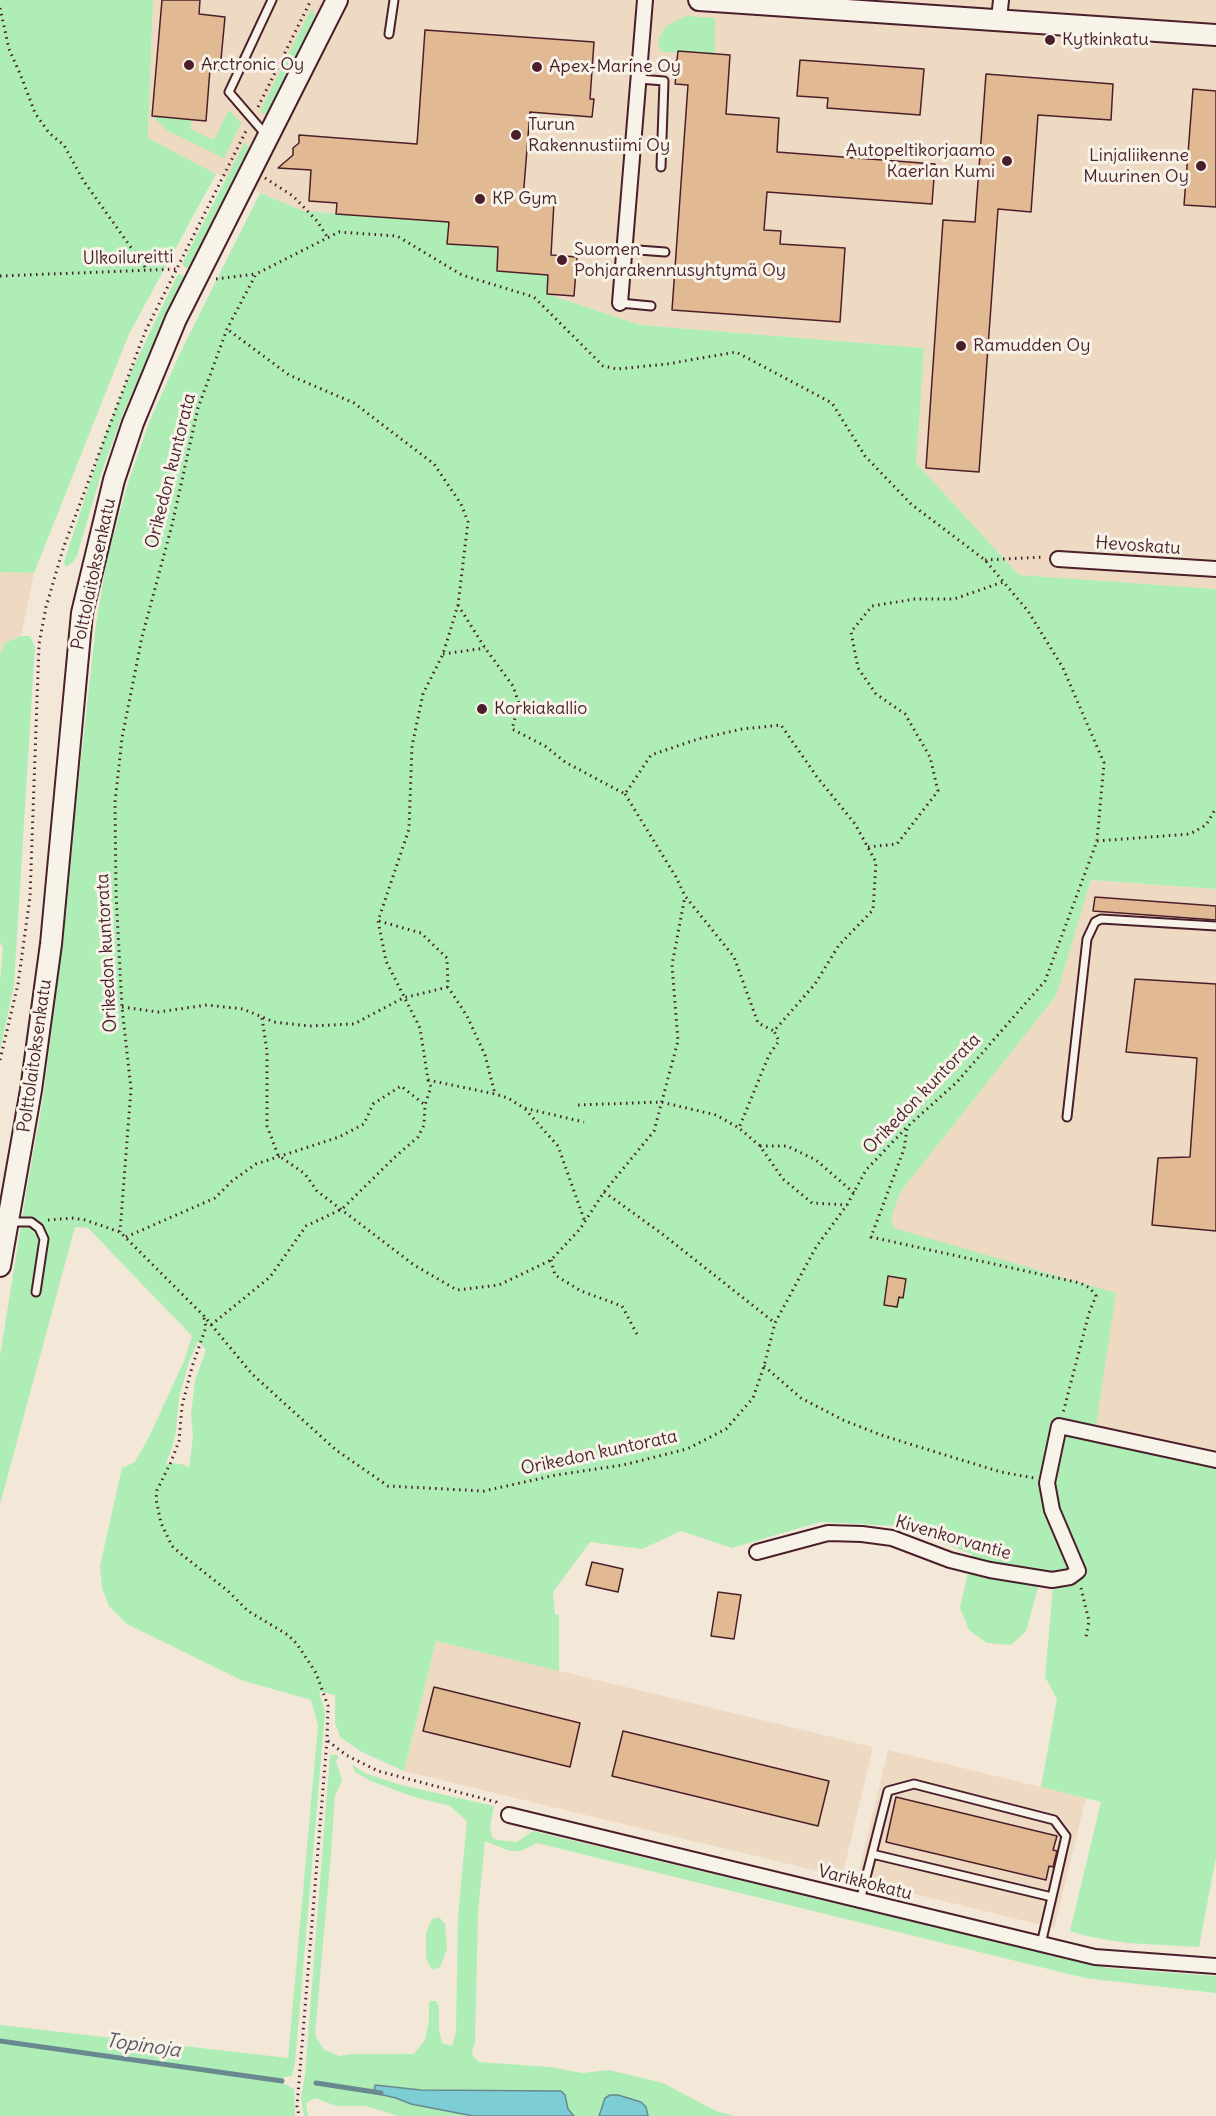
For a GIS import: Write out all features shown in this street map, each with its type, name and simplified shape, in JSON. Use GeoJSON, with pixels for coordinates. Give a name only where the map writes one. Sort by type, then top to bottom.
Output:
{"type":"FeatureCollection","features":[{"type":"Feature","properties":{"kind":"street"},"geometry":{"type":"LineString","coordinates":[[620,303],[645,0]]}},
{"type":"Feature","properties":{"kind":"street"},"geometry":{"type":"LineString","coordinates":[[699,0],[1000,9],[1216,34]]}},
{"type":"Feature","properties":{"kind":"street","name":"Polttolaitoksenkatu"},"geometry":{"type":"LineString","coordinates":[[0,1266],[31,1090],[51,944],[82,613],[114,480],[154,369],[334,1]]}},
{"type":"Feature","properties":{"kind":"street","name":"Hevoskatu"},"geometry":{"type":"LineString","coordinates":[[1058,558],[1216,569]]}},
{"type":"Feature","properties":{"kind":"street"},"geometry":{"type":"LineString","coordinates":[[1078,1571],[1053,1510],[1047,1483],[1059,1426],[1216,1460]]}},
{"type":"Feature","properties":{"kind":"street","name":"Kivenkorvantie"},"geometry":{"type":"LineString","coordinates":[[757,1552],[828,1533],[862,1534],[892,1538],[950,1560],[990,1570],[1052,1580],[1070,1577],[1078,1571]]}},
{"type":"Feature","properties":{"kind":"street","name":"Varikkokatu"},"geometry":{"type":"LineString","coordinates":[[509,1815],[1095,1957],[1216,1966]]}},
{"type":"Feature","properties":{"kind":"lane"},"geometry":{"type":"LineString","coordinates":[[268,137],[229,92],[272,0]]}},
{"type":"Feature","properties":{"kind":"lane"},"geometry":{"type":"LineString","coordinates":[[389,34],[394,0]]}},
{"type":"Feature","properties":{"kind":"lane"},"geometry":{"type":"LineString","coordinates":[[639,80],[664,81],[661,167]]}},
{"type":"Feature","properties":{"kind":"lane"},"geometry":{"type":"LineString","coordinates":[[625,249],[665,252]]}},
{"type":"Feature","properties":{"kind":"lane"},"geometry":{"type":"LineString","coordinates":[[620,303],[651,306]]}},
{"type":"Feature","properties":{"kind":"lane"},"geometry":{"type":"LineString","coordinates":[[1067,1117],[1087,939],[1095,922],[1101,919],[1216,926]]}},
{"type":"Feature","properties":{"kind":"lane"},"geometry":{"type":"LineString","coordinates":[[9,1222],[31,1222],[39,1228],[44,1239],[36,1292]]}},
{"type":"Feature","properties":{"kind":"lane"},"geometry":{"type":"LineString","coordinates":[[860,1900],[888,1791],[914,1784],[1054,1820],[1066,1836],[1041,1944]]}},
{"type":"Feature","properties":{"kind":"lane"},"geometry":{"type":"LineString","coordinates":[[872,1854],[1052,1897]]}},
{"type":"Feature","properties":{"kind":"path"},"geometry":{"type":"LineString","coordinates":[[0,8],[9,49],[35,113],[49,133],[64,144],[83,180],[147,270]]}},
{"type":"Feature","properties":{"kind":"path"},"geometry":{"type":"LineString","coordinates":[[251,169],[293,196],[317,221],[328,238]]}},
{"type":"Feature","properties":{"kind":"path","name":"Orikedon kuntorata"},"geometry":{"type":"LineString","coordinates":[[31,1222],[72,1218],[120,1232],[204,1316],[252,1374],[336,1450],[388,1486],[484,1491],[556,1475],[623,1465],[687,1449],[726,1429],[753,1398],[775,1323],[816,1247],[847,1205],[866,1170],[956,1083],[1045,981],[1097,841],[1104,763],[1063,668],[1028,611],[985,560],[911,504],[865,456],[832,403],[736,352],[646,366],[616,369],[603,366],[534,297],[462,274],[397,236],[339,232],[256,273],[227,329],[198,408],[172,525],[142,637],[122,738],[115,802],[122,1007],[131,1089],[120,1232]]}},
{"type":"Feature","properties":{"kind":"path","name":"Ulkoilureitti"},"geometry":{"type":"LineString","coordinates":[[0,276],[177,268],[198,276],[215,279],[256,273]]}},
{"type":"Feature","properties":{"kind":"path"},"geometry":{"type":"LineString","coordinates":[[211,1325],[270,1277],[306,1226],[342,1209],[395,1156],[418,1137],[424,1125],[425,1105],[431,1087],[420,1028],[386,961],[378,921],[409,829],[412,746],[423,694],[443,654],[458,605],[468,522],[461,504],[434,464],[354,403],[289,375],[227,329]]}},
{"type":"Feature","properties":{"kind":"path"},"geometry":{"type":"LineString","coordinates":[[985,560],[1040,556],[1058,558]]}},
{"type":"Feature","properties":{"kind":"path"},"geometry":{"type":"LineString","coordinates":[[868,847],[897,844],[938,791],[930,757],[905,714],[876,694],[858,668],[850,632],[872,606],[915,599],[954,599],[1003,582]]}},
{"type":"Feature","properties":{"kind":"path"},"geometry":{"type":"LineString","coordinates":[[458,605],[485,648],[513,686],[519,704],[512,729],[625,794],[676,877],[685,896],[734,957],[758,1023],[774,1031],[779,1041],[769,1055],[739,1128]]}},
{"type":"Feature","properties":{"kind":"path"},"geometry":{"type":"LineString","coordinates":[[443,654],[485,648]]}},
{"type":"Feature","properties":{"kind":"path"},"geometry":{"type":"LineString","coordinates":[[625,794],[651,755],[698,739],[742,729],[781,725],[817,777],[855,824],[876,862],[873,910],[839,945],[815,984],[774,1031]]}},
{"type":"Feature","properties":{"kind":"path"},"geometry":{"type":"LineString","coordinates":[[1097,841],[1190,834],[1206,825],[1216,808]]}},
{"type":"Feature","properties":{"kind":"path"},"geometry":{"type":"LineString","coordinates":[[262,1018],[267,1051],[267,1126],[278,1155],[305,1174],[317,1191],[414,1265],[457,1290],[499,1285],[551,1260],[585,1222],[604,1192],[654,1131],[678,1041],[672,965],[685,896]]}},
{"type":"Feature","properties":{"kind":"path"},"geometry":{"type":"LineString","coordinates":[[378,921],[421,933],[447,958],[448,987],[467,1016],[485,1055],[495,1094]]}},
{"type":"Feature","properties":{"kind":"path"},"geometry":{"type":"LineString","coordinates":[[122,1007],[158,1012],[207,1005],[243,1009],[274,1022],[309,1026],[354,1024],[403,998],[448,987]]}},
{"type":"Feature","properties":{"kind":"path"},"geometry":{"type":"LineString","coordinates":[[428,1080],[495,1094],[508,1098],[524,1108],[558,1146],[585,1222]]}},
{"type":"Feature","properties":{"kind":"path"},"geometry":{"type":"LineString","coordinates":[[126,1237],[215,1198],[232,1181],[256,1164],[339,1137],[364,1124],[373,1104],[401,1086],[425,1105]]}},
{"type":"Feature","properties":{"kind":"path"},"geometry":{"type":"LineString","coordinates":[[578,1105],[630,1101],[661,1102],[716,1115],[739,1128],[760,1146],[783,1179],[812,1203],[847,1205]]}},
{"type":"Feature","properties":{"kind":"path"},"geometry":{"type":"LineString","coordinates":[[524,1108],[584,1122]]}},
{"type":"Feature","properties":{"kind":"path"},"geometry":{"type":"LineString","coordinates":[[908,1127],[904,1149],[872,1237],[1080,1283],[1090,1288],[1096,1296],[1089,1313],[1059,1426]]}},
{"type":"Feature","properties":{"kind":"path"},"geometry":{"type":"LineString","coordinates":[[760,1146],[787,1146],[816,1160],[854,1192]]}},
{"type":"Feature","properties":{"kind":"path"},"geometry":{"type":"LineString","coordinates":[[604,1192],[661,1233],[775,1323]]}},
{"type":"Feature","properties":{"kind":"path"},"geometry":{"type":"LineString","coordinates":[[551,1260],[555,1275],[581,1291],[622,1306],[638,1336]]}},
{"type":"Feature","properties":{"kind":"path"},"geometry":{"type":"LineString","coordinates":[[204,1316],[206,1327],[186,1387],[179,1441],[157,1490],[156,1499],[161,1523],[172,1546],[228,1591],[248,1611],[288,1635],[297,1644],[308,1658],[325,1692],[328,1706],[297,2095],[299,2116]]}},
{"type":"Feature","properties":{"kind":"path"},"geometry":{"type":"LineString","coordinates":[[764,1366],[801,1398],[843,1420],[881,1435],[942,1454],[1047,1483]]}},
{"type":"Feature","properties":{"kind":"path"},"geometry":{"type":"LineString","coordinates":[[1078,1571],[1089,1621],[1086,1637]]}},
{"type":"Feature","properties":{"kind":"path"},"geometry":{"type":"LineString","coordinates":[[327,1740],[346,1755],[378,1772],[496,1803],[509,1815]]}},
{"type":"Feature","properties":{"kind":"shaded area"},"geometry":{"type":"Polygon","coordinates":[[[153,0],[1216,0],[1216,589],[1019,575],[916,463],[923,348],[640,325],[547,294],[548,275],[497,271],[447,244],[448,222],[304,211],[216,174],[148,138],[153,0]]]}},
{"type":"Feature","properties":{"kind":"shaded area"},"geometry":{"type":"Polygon","coordinates":[[[0,572],[34,573],[21,636],[5,643],[0,655],[0,572]]]}},
{"type":"Feature","properties":{"kind":"shaded area"},"geometry":{"type":"Polygon","coordinates":[[[1091,880],[1216,889],[1216,1458],[1095,1432],[894,1228],[891,1218],[901,1191],[1056,996],[1091,880]]]}},
{"type":"Feature","properties":{"kind":"shaded area"},"geometry":{"type":"Polygon","coordinates":[[[436,1641],[873,1747],[842,1877],[404,1771],[436,1641]]]}},
{"type":"Feature","properties":{"kind":"shaded area"},"geometry":{"type":"Polygon","coordinates":[[[888,1750],[1086,1798],[1054,1928],[857,1880],[888,1750]]]}},
{"type":"Feature","properties":{"kind":"green space"},"geometry":{"type":"Polygon","coordinates":[[[0,0],[153,0],[148,138],[216,174],[129,334],[34,573],[0,572],[0,0]]]}},
{"type":"Feature","properties":{"kind":"green space"},"geometry":{"type":"Polygon","coordinates":[[[313,10],[315,19],[268,112],[264,114],[260,111],[310,11],[313,10]]]}},
{"type":"Feature","properties":{"kind":"green space"},"geometry":{"type":"Polygon","coordinates":[[[686,16],[715,18],[715,54],[662,52],[658,44],[666,26],[686,16]]]}},
{"type":"Feature","properties":{"kind":"green space"},"geometry":{"type":"Polygon","coordinates":[[[229,110],[241,123],[224,158],[168,131],[152,116],[192,120],[190,129],[214,140],[229,110]]]}},
{"type":"Feature","properties":{"kind":"green space"},"geometry":{"type":"Polygon","coordinates":[[[245,142],[249,148],[190,268],[186,268],[182,264],[245,142]]]}},
{"type":"Feature","properties":{"kind":"green space"},"geometry":{"type":"Polygon","coordinates":[[[260,193],[304,211],[449,222],[447,244],[498,247],[497,271],[548,275],[547,294],[640,325],[924,348],[916,463],[1019,575],[1216,589],[1216,889],[1091,880],[1056,996],[901,1191],[891,1218],[894,1228],[1116,1293],[1095,1432],[1216,1458],[1216,1857],[1199,1947],[1127,1943],[1070,1931],[1101,1802],[1041,1787],[1057,1699],[1045,1677],[1053,1587],[1039,1584],[1026,1631],[1011,1645],[987,1643],[969,1630],[960,1608],[972,1554],[895,1526],[820,1522],[732,1548],[681,1531],[642,1549],[590,1542],[553,1592],[555,1614],[559,1615],[559,1671],[436,1641],[404,1771],[362,1752],[340,1737],[335,1723],[335,1695],[319,1691],[325,1712],[295,2063],[292,2076],[284,2077],[283,2083],[294,2089],[295,2116],[0,2116],[0,2025],[288,2058],[318,1725],[311,1700],[241,1680],[127,1624],[109,1606],[102,1588],[100,1566],[122,1468],[135,1462],[150,1435],[184,1361],[192,1336],[88,1228],[75,1227],[0,1504],[0,1356],[44,1093],[96,624],[107,559],[128,483],[150,420],[182,349],[260,193]],[[198,1341],[189,1362],[179,1398],[176,1431],[166,1463],[182,1464],[189,1468],[193,1436],[191,1415],[195,1380],[206,1350],[198,1341]]]}},
{"type":"Feature","properties":{"kind":"green space"},"geometry":{"type":"Polygon","coordinates":[[[178,274],[184,276],[184,279],[125,409],[102,471],[77,556],[66,567],[64,562],[107,430],[128,378],[178,274]]]}},
{"type":"Feature","properties":{"kind":"green space"},"geometry":{"type":"Polygon","coordinates":[[[21,636],[30,636],[35,646],[14,985],[0,1050],[0,982],[3,948],[0,942],[0,655],[5,643],[21,636]]]}},
{"type":"Feature","properties":{"kind":"green space"},"geometry":{"type":"Polygon","coordinates":[[[330,1755],[339,1757],[336,1761],[342,1780],[335,1796],[315,2035],[324,2050],[340,2056],[414,2054],[425,2040],[431,2001],[436,2001],[439,2007],[439,2030],[442,2043],[452,2046],[456,2032],[458,1916],[467,1821],[450,1806],[411,1796],[371,1781],[355,1772],[352,1765],[367,1774],[401,1785],[494,1806],[490,1827],[492,1837],[497,1840],[517,1842],[533,1831],[1108,1968],[1216,1976],[1216,1993],[1085,1978],[537,1843],[521,1851],[510,1851],[485,1841],[478,1912],[473,2056],[479,2062],[549,2067],[583,2073],[609,2070],[663,2083],[716,2111],[735,2116],[648,2116],[646,2107],[630,2098],[610,2095],[605,2099],[599,2116],[574,2116],[568,2109],[565,2095],[561,2091],[421,2090],[376,2085],[374,2093],[411,2104],[473,2116],[398,2116],[366,2106],[336,2106],[315,2098],[306,2103],[308,2116],[304,2116],[301,2098],[305,2075],[330,1755]]]}},
{"type":"Feature","properties":{"kind":"green space"},"geometry":{"type":"Polygon","coordinates":[[[439,1917],[445,1924],[447,1949],[440,1967],[432,1970],[426,1958],[426,1933],[432,1919],[439,1917]]]}},
{"type":"Feature","properties":{"kind":"water"},"geometry":{"type":"Polygon","coordinates":[[[375,2085],[421,2090],[561,2091],[565,2095],[568,2109],[574,2116],[473,2116],[411,2104],[374,2093],[375,2085]]]}},
{"type":"Feature","properties":{"kind":"water"},"geometry":{"type":"Polygon","coordinates":[[[610,2095],[641,2102],[646,2107],[648,2116],[599,2116],[605,2098],[610,2095]]]}},
{"type":"Feature","properties":{"kind":"building","name":"Arctronic Oy"},"geometry":{"type":"Polygon","coordinates":[[[162,0],[200,0],[199,14],[225,17],[220,70],[210,69],[206,121],[152,116],[162,0]]]}},
{"type":"Feature","properties":{"kind":"building"},"geometry":{"type":"Polygon","coordinates":[[[425,30],[594,42],[590,99],[594,99],[592,117],[530,112],[523,199],[554,202],[551,255],[577,257],[574,296],[547,294],[548,275],[497,271],[498,247],[447,244],[449,222],[336,214],[337,203],[309,201],[311,170],[278,168],[293,155],[293,148],[299,143],[299,135],[417,144],[425,30]]]}},
{"type":"Feature","properties":{"kind":"building"},"geometry":{"type":"Polygon","coordinates":[[[678,51],[730,55],[726,114],[779,118],[777,152],[935,164],[932,204],[767,192],[764,230],[781,231],[780,244],[845,248],[840,322],[672,310],[688,85],[675,84],[676,76],[670,67],[677,60],[678,51]]]}},
{"type":"Feature","properties":{"kind":"building"},"geometry":{"type":"Polygon","coordinates":[[[800,60],[924,69],[920,115],[827,108],[828,98],[797,96],[800,60]]]}},
{"type":"Feature","properties":{"kind":"building"},"geometry":{"type":"Polygon","coordinates":[[[986,74],[1113,84],[1111,120],[1038,115],[1031,212],[998,209],[979,472],[926,468],[943,220],[975,222],[986,74]]]}},
{"type":"Feature","properties":{"kind":"building","name":"Linjaliikenne Muurinen Oy"},"geometry":{"type":"Polygon","coordinates":[[[1193,89],[1216,91],[1216,207],[1184,205],[1193,89]]]}},
{"type":"Feature","properties":{"kind":"building"},"geometry":{"type":"Polygon","coordinates":[[[1095,897],[1216,906],[1216,920],[1093,911],[1095,897]]]}},
{"type":"Feature","properties":{"kind":"building"},"geometry":{"type":"Polygon","coordinates":[[[1135,979],[1216,984],[1216,1231],[1152,1225],[1158,1158],[1190,1157],[1197,1058],[1126,1052],[1135,979]]]}},
{"type":"Feature","properties":{"kind":"building"},"geometry":{"type":"Polygon","coordinates":[[[888,1276],[906,1279],[903,1298],[899,1297],[897,1307],[884,1305],[888,1276]]]}},
{"type":"Feature","properties":{"kind":"building"},"geometry":{"type":"Polygon","coordinates":[[[592,1562],[623,1569],[618,1592],[586,1585],[592,1562]]]}},
{"type":"Feature","properties":{"kind":"building"},"geometry":{"type":"Polygon","coordinates":[[[718,1592],[741,1595],[734,1639],[711,1636],[718,1592]]]}},
{"type":"Feature","properties":{"kind":"building"},"geometry":{"type":"Polygon","coordinates":[[[434,1687],[580,1723],[570,1767],[423,1731],[434,1687]]]}},
{"type":"Feature","properties":{"kind":"building"},"geometry":{"type":"Polygon","coordinates":[[[623,1731],[829,1781],[818,1826],[612,1776],[623,1731]]]}},
{"type":"Feature","properties":{"kind":"building"},"geometry":{"type":"Polygon","coordinates":[[[896,1797],[1057,1836],[1053,1850],[1057,1851],[1053,1867],[1049,1866],[1046,1880],[886,1842],[896,1797]]]}},
{"type":"Feature","properties":{"kind":"waterway","name":"Topinoja"},"geometry":{"type":"LineString","coordinates":[[0,2041],[282,2081]]}},
{"type":"Feature","properties":{"kind":"waterway","name":"Topinoja"},"geometry":{"type":"LineString","coordinates":[[316,2083],[381,2093]]}},
{"type":"Feature","properties":{"kind":"place","name":"Kytkinkatu"},"geometry":{"type":"Point","coordinates":[1050,40]}},
{"type":"Feature","properties":{"kind":"place","name":"Arctronic Oy"},"geometry":{"type":"Point","coordinates":[189,65]}},
{"type":"Feature","properties":{"kind":"place","name":"Apex-Marine Oy"},"geometry":{"type":"Point","coordinates":[537,67]}},
{"type":"Feature","properties":{"kind":"place","name":"Turun Rakennustiimi Oy"},"geometry":{"type":"Point","coordinates":[516,135]}},
{"type":"Feature","properties":{"kind":"place","name":"Autopeltikorjaamo Kaerlan Kumi"},"geometry":{"type":"Point","coordinates":[1007,161]}},
{"type":"Feature","properties":{"kind":"place","name":"Linjaliikenne Muurinen Oy"},"geometry":{"type":"Point","coordinates":[1201,166]}},
{"type":"Feature","properties":{"kind":"place","name":"KP Gym"},"geometry":{"type":"Point","coordinates":[480,199]}},
{"type":"Feature","properties":{"kind":"place","name":"Suomen Pohjarakennusyhtymä Oy"},"geometry":{"type":"Point","coordinates":[562,260]}},
{"type":"Feature","properties":{"kind":"place","name":"Ramudden Oy"},"geometry":{"type":"Point","coordinates":[961,346]}},
{"type":"Feature","properties":{"kind":"place","name":"Korkiakallio"},"geometry":{"type":"Point","coordinates":[482,709]}}]}
